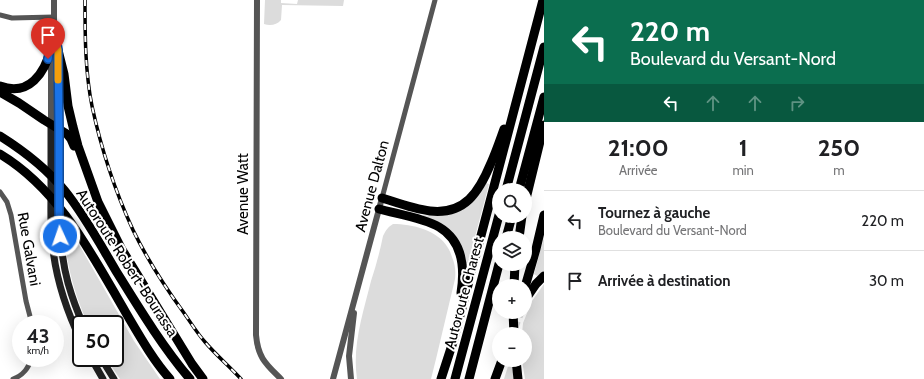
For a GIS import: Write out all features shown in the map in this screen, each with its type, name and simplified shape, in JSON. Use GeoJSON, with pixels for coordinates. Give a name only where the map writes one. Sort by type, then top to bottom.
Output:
{"type":"FeatureCollection","features":[{"type":"Feature","properties":{"kind":"highway"},"geometry":{"type":"LineString","coordinates":[[442,375],[455,334],[543,0]]}},
{"type":"Feature","properties":{"kind":"highway"},"geometry":{"type":"LineString","coordinates":[[508,183],[544,47]]}},
{"type":"Feature","properties":{"kind":"highway"},"geometry":{"type":"LineString","coordinates":[[382,198],[420,209],[446,211],[464,204],[473,196],[484,179],[493,158],[531,48]]}},
{"type":"Feature","properties":{"kind":"highway"},"geometry":{"type":"LineString","coordinates":[[0,86],[14,89],[22,88],[30,84],[38,77],[45,67],[54,49]]}},
{"type":"Feature","properties":{"kind":"highway"},"geometry":{"type":"LineString","coordinates":[[54,49],[64,74],[72,122],[78,146],[98,202],[121,248],[192,364],[203,379]]}},
{"type":"Feature","properties":{"kind":"highway"},"geometry":{"type":"LineString","coordinates":[[0,92],[67,134],[71,139],[92,185]]}},
{"type":"Feature","properties":{"kind":"highway"},"geometry":{"type":"LineString","coordinates":[[521,183],[544,97]]}},
{"type":"Feature","properties":{"kind":"highway"},"geometry":{"type":"LineString","coordinates":[[530,183],[544,125]]}},
{"type":"Feature","properties":{"kind":"highway","name":"Autoroute Robert-Bourassa"},"geometry":{"type":"LineString","coordinates":[[0,136],[33,160],[50,176],[77,207],[167,351],[190,379]]}},
{"type":"Feature","properties":{"kind":"highway","name":"Autoroute Robert-Bourassa"},"geometry":{"type":"LineString","coordinates":[[4,157],[28,174],[45,190],[72,224],[136,330],[169,377]]}},
{"type":"Feature","properties":{"kind":"highway"},"geometry":{"type":"LineString","coordinates":[[379,209],[423,220],[438,226],[451,238],[458,248],[463,272],[462,287],[442,375]]}},
{"type":"Feature","properties":{"kind":"highway"},"geometry":{"type":"LineString","coordinates":[[527,279],[544,215]]}},
{"type":"Feature","properties":{"kind":"highway","name":"Autoroute Charest"},"geometry":{"type":"LineString","coordinates":[[455,379],[497,223]]}},
{"type":"Feature","properties":{"kind":"highway","name":"Autoroute Charest"},"geometry":{"type":"LineString","coordinates":[[469,379],[497,271]]}},
{"type":"Feature","properties":{"kind":"highway"},"geometry":{"type":"LineString","coordinates":[[532,290],[544,276]]}},
{"type":"Feature","properties":{"kind":"highway"},"geometry":{"type":"LineString","coordinates":[[495,379],[499,367]]}},
{"type":"Feature","properties":{"kind":"highway"},"geometry":{"type":"LineString","coordinates":[[517,367],[518,379]]}},
{"type":"Feature","properties":{"kind":"main road"},"geometry":{"type":"LineString","coordinates":[[51,125],[51,225],[53,248],[56,271],[72,320]]}},
{"type":"Feature","properties":{"kind":"main road"},"geometry":{"type":"LineString","coordinates":[[59,130],[59,216],[62,250],[70,292],[79,315]]}},
{"type":"Feature","properties":{"kind":"main road"},"geometry":{"type":"LineString","coordinates":[[96,367],[103,379]]}},
{"type":"Feature","properties":{"kind":"main road"},"geometry":{"type":"LineString","coordinates":[[107,367],[114,379]]}},
{"type":"Feature","properties":{"kind":"street"},"geometry":{"type":"LineString","coordinates":[[51,125],[54,0]]}},
{"type":"Feature","properties":{"kind":"street","name":"Avenue Watt"},"geometry":{"type":"LineString","coordinates":[[257,0],[256,336],[257,347],[261,357],[281,379]]}},
{"type":"Feature","properties":{"kind":"street","name":"Avenue Dalton"},"geometry":{"type":"LineString","coordinates":[[333,379],[435,0]]}},
{"type":"Feature","properties":{"kind":"street"},"geometry":{"type":"LineString","coordinates":[[0,15],[12,18],[54,17]]}},
{"type":"Feature","properties":{"kind":"street"},"geometry":{"type":"LineString","coordinates":[[54,49],[59,130]]}},
{"type":"Feature","properties":{"kind":"street","name":"Rue Galvani"},"geometry":{"type":"LineString","coordinates":[[0,192],[7,202],[11,215],[30,315]]}},
{"type":"Feature","properties":{"kind":"street"},"geometry":{"type":"LineString","coordinates":[[351,379],[349,356],[356,294]]}},
{"type":"Feature","properties":{"kind":"street"},"geometry":{"type":"LineString","coordinates":[[13,379],[20,376],[28,367]]}},
{"type":"Feature","properties":{"kind":"shaded area"},"geometry":{"type":"Polygon","coordinates":[[[265,0],[281,0],[281,3],[297,4],[298,0],[344,0],[343,6],[282,5],[281,20],[278,23],[269,25],[264,24],[265,0]]]}},
{"type":"Feature","properties":{"kind":"shaded area"},"geometry":{"type":"Polygon","coordinates":[[[486,183],[489,184],[468,263],[466,263],[464,253],[423,217],[423,215],[443,215],[460,210],[475,199],[486,183]]]}},
{"type":"Feature","properties":{"kind":"shaded area"},"geometry":{"type":"Polygon","coordinates":[[[393,224],[408,225],[431,232],[444,242],[449,249],[455,265],[455,279],[431,379],[357,379],[356,354],[362,317],[383,236],[387,229],[393,224]]]}},
{"type":"Feature","properties":{"kind":"shaded area"},"geometry":{"type":"Polygon","coordinates":[[[64,226],[66,226],[81,248],[119,315],[84,315],[78,301],[71,276],[64,226]]]}},
{"type":"Feature","properties":{"kind":"shaded area"},"geometry":{"type":"Polygon","coordinates":[[[544,237],[544,271],[537,276],[534,274],[544,237]]]}},
{"type":"Feature","properties":{"kind":"shaded area"},"geometry":{"type":"Polygon","coordinates":[[[544,284],[544,379],[525,379],[523,367],[532,367],[532,327],[523,327],[525,319],[532,319],[532,301],[544,284]]]}},
{"type":"Feature","properties":{"kind":"shaded area"},"geometry":{"type":"Polygon","coordinates":[[[124,323],[160,379],[120,379],[112,367],[124,367],[124,323]]]}},
{"type":"Feature","properties":{"kind":"shaded area"},"geometry":{"type":"Polygon","coordinates":[[[508,367],[512,367],[514,379],[504,379],[508,367]]]}},
{"type":"Feature","properties":{"kind":"tunnel"},"geometry":{"type":"LineString","coordinates":[[514,327],[517,319]]}},
{"type":"Feature","properties":{"kind":"railway"},"geometry":{"type":"LineString","coordinates":[[85,0],[85,40],[92,106],[109,169],[126,215],[150,262],[194,328],[209,347],[241,379]]}},
{"type":"Feature","properties":{"kind":"slow traffic"},"geometry":{"type":"LineString","coordinates":[[55,33],[58,50],[58,80]]}},
{"type":"Feature","properties":{"kind":"route"},"geometry":{"type":"LineString","coordinates":[[48,59],[54,29],[58,50],[60,236]]}}]}
